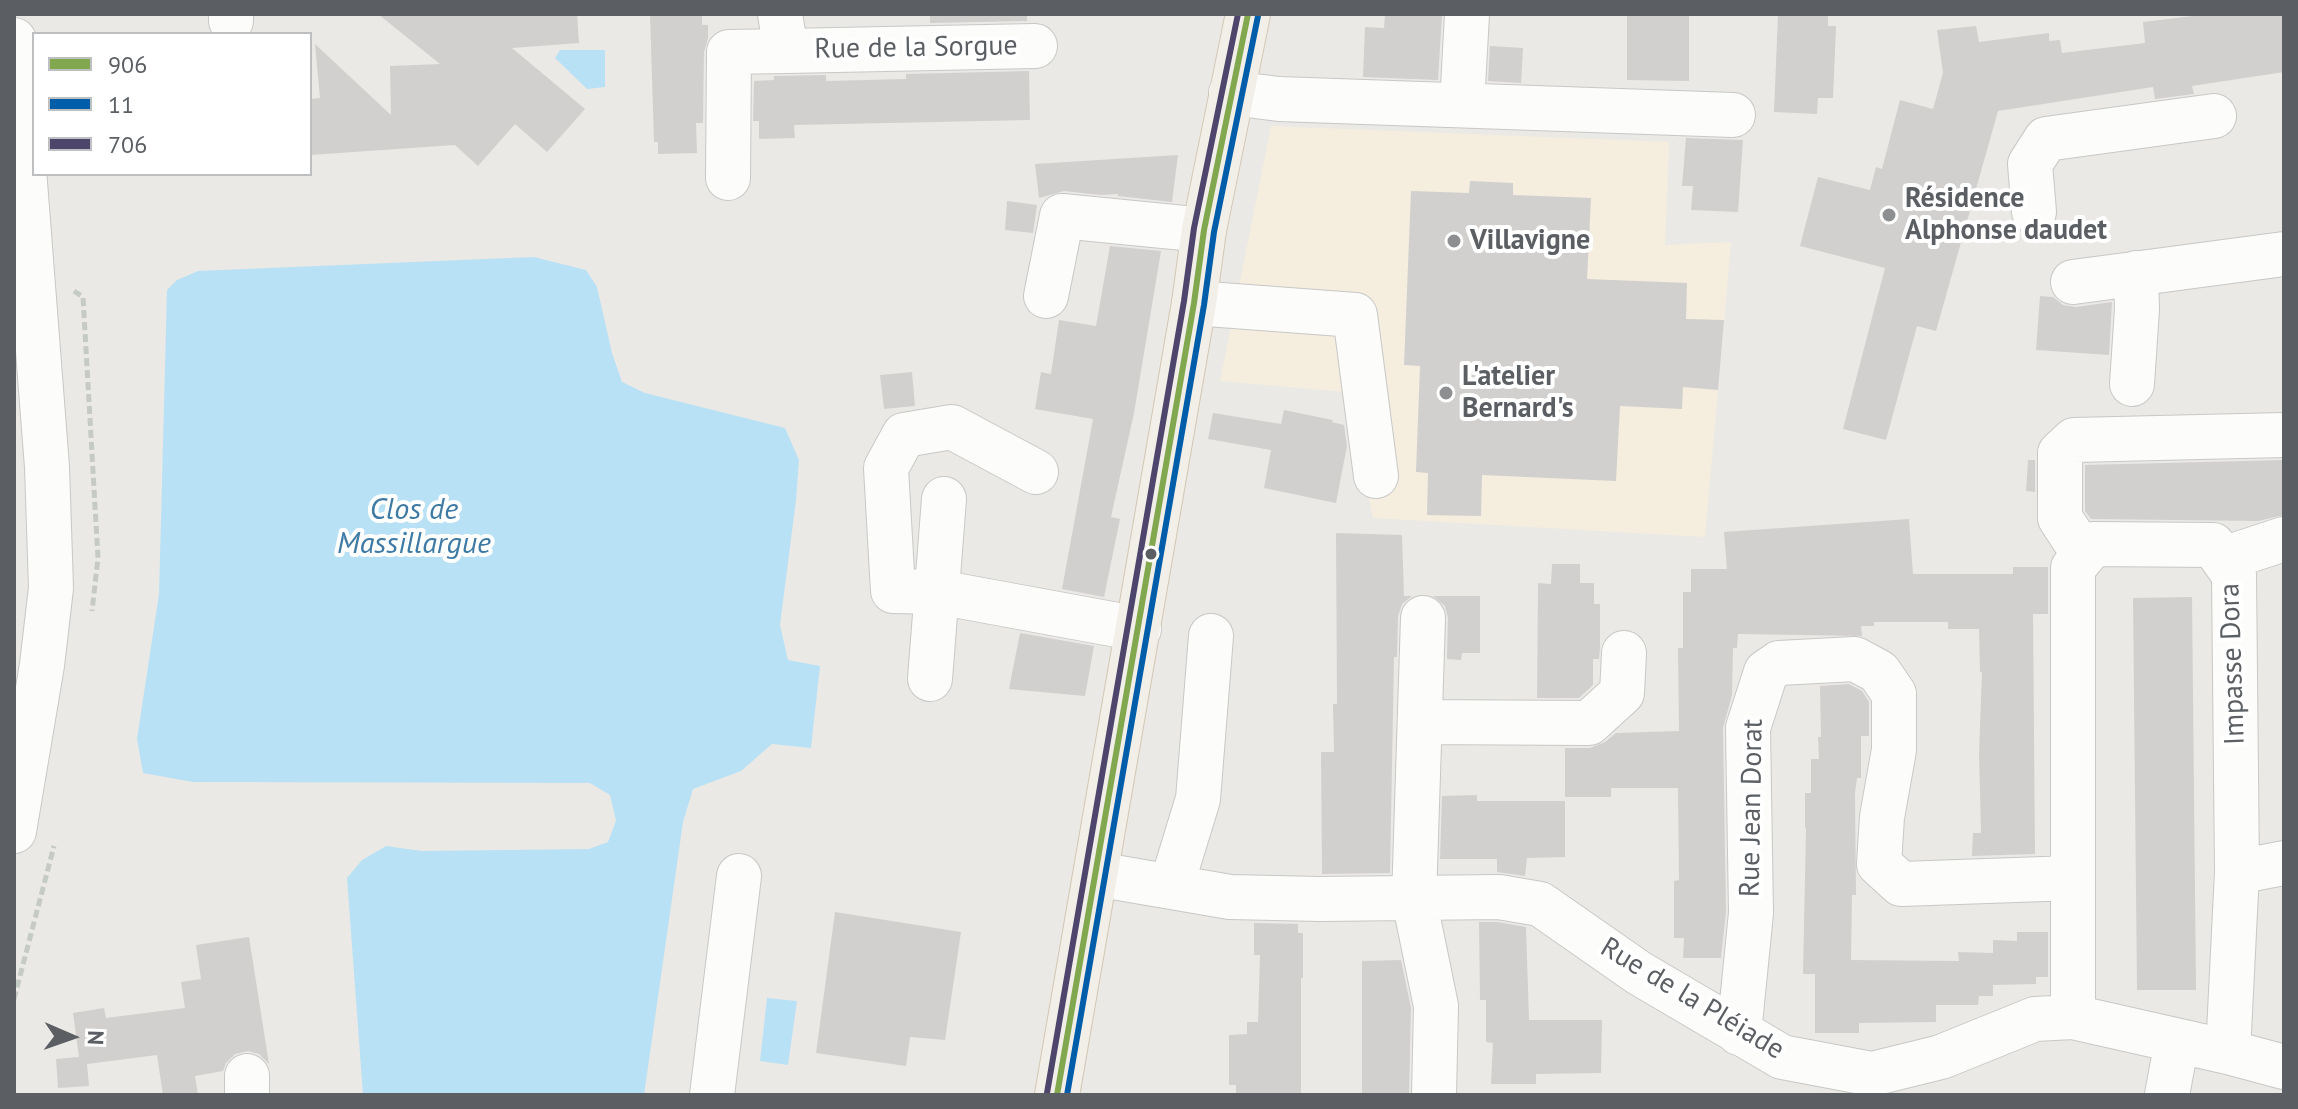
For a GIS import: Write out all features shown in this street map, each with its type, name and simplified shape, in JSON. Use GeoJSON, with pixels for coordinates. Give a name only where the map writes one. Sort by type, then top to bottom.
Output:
{"type":"FeatureCollection","features":[{"type":"Feature","properties":{"kind":"main road"},"geometry":{"type":"LineString","coordinates":[[1057,1095],[1139,629],[1204,230],[1248,14]]}},
{"type":"Feature","properties":{"kind":"street"},"geometry":{"type":"LineString","coordinates":[[1462,105],[1467,14]]}},
{"type":"Feature","properties":{"kind":"street","name":"Rue de la Sorgue"},"geometry":{"type":"LineString","coordinates":[[728,178],[729,52],[783,32],[1035,46]]}},
{"type":"Feature","properties":{"kind":"street"},"geometry":{"type":"LineString","coordinates":[[14,40],[47,467],[51,588],[28,663],[14,831]]}},
{"type":"Feature","properties":{"kind":"street"},"geometry":{"type":"LineString","coordinates":[[1231,93],[1279,99],[1733,115]]}},
{"type":"Feature","properties":{"kind":"street"},"geometry":{"type":"LineString","coordinates":[[2034,212],[2030,164],[2046,139],[2214,116]]}},
{"type":"Feature","properties":{"kind":"street"},"geometry":{"type":"LineString","coordinates":[[1046,296],[1062,216],[1204,230]]}},
{"type":"Feature","properties":{"kind":"street"},"geometry":{"type":"LineString","coordinates":[[2073,282],[2284,254]]}},
{"type":"Feature","properties":{"kind":"street"},"geometry":{"type":"LineString","coordinates":[[2132,384],[2136,273]]}},
{"type":"Feature","properties":{"kind":"street"},"geometry":{"type":"LineString","coordinates":[[1194,303],[1355,315],[1376,476]]}},
{"type":"Feature","properties":{"kind":"street"},"geometry":{"type":"LineString","coordinates":[[1036,472],[952,427],[904,435],[886,468],[893,591],[938,592],[1139,629]]}},
{"type":"Feature","properties":{"kind":"street"},"geometry":{"type":"LineString","coordinates":[[2073,1017],[2073,568],[2084,555],[2060,518],[2060,453],[2074,440],[2284,435]]}},
{"type":"Feature","properties":{"kind":"street"},"geometry":{"type":"LineString","coordinates":[[930,679],[944,499]]}},
{"type":"Feature","properties":{"kind":"street"},"geometry":{"type":"LineString","coordinates":[[2223,559],[2284,539]]}},
{"type":"Feature","properties":{"kind":"street","name":"Impasse Dora"},"geometry":{"type":"LineString","coordinates":[[2084,555],[2093,544],[2213,545],[2234,575],[2237,872],[2228,1052]]}},
{"type":"Feature","properties":{"kind":"street"},"geometry":{"type":"LineString","coordinates":[[1423,618],[1414,899],[1436,1006],[1434,1095]]}},
{"type":"Feature","properties":{"kind":"street"},"geometry":{"type":"LineString","coordinates":[[1171,887],[1198,799],[1211,636]]}},
{"type":"Feature","properties":{"kind":"street"},"geometry":{"type":"LineString","coordinates":[[1421,722],[1589,723],[1622,693],[1624,653]]}},
{"type":"Feature","properties":{"kind":"street","name":"Rue Jean Dorat"},"geometry":{"type":"LineString","coordinates":[[1739,1033],[1751,913],[1748,728],[1766,672],[1779,663],[1855,659],[1879,672],[1894,694],[1894,750],[1882,817],[1879,864],[1901,884],[2073,878]]}},
{"type":"Feature","properties":{"kind":"street"},"geometry":{"type":"LineString","coordinates":[[2237,872],[2284,863]]}},
{"type":"Feature","properties":{"kind":"street","name":"Rue de la Pléiade"},"geometry":{"type":"LineString","coordinates":[[1096,874],[1230,897],[1499,897],[1540,904],[1639,973],[1782,1057],[1877,1084],[2035,1019],[2073,1017],[2109,1023],[2284,1067]]}},
{"type":"Feature","properties":{"kind":"street"},"geometry":{"type":"LineString","coordinates":[[712,1095],[739,876]]}},
{"type":"Feature","properties":{"kind":"street"},"geometry":{"type":"LineString","coordinates":[[2167,1095],[2177,1041]]}},
{"type":"Feature","properties":{"kind":"shaded area"},"geometry":{"type":"Polygon","coordinates":[[[1271,126],[1669,142],[1665,245],[1731,242],[1705,537],[1373,518],[1346,392],[1220,381],[1271,126]]]}},
{"type":"Feature","properties":{"kind":"water"},"geometry":{"type":"Polygon","coordinates":[[[560,50],[605,50],[605,87],[587,89],[555,58],[560,50]]]}},
{"type":"Feature","properties":{"kind":"water","name":"Clos de Massillargue"},"geometry":{"type":"Polygon","coordinates":[[[534,257],[586,270],[597,287],[622,382],[645,393],[785,428],[799,460],[780,625],[788,660],[820,666],[811,748],[772,744],[741,771],[693,789],[683,822],[644,1095],[363,1095],[347,878],[362,860],[386,846],[422,851],[589,849],[608,842],[616,821],[610,795],[590,783],[193,782],[143,773],[137,739],[159,594],[167,290],[177,280],[198,271],[534,257]]]}},
{"type":"Feature","properties":{"kind":"water"},"geometry":{"type":"Polygon","coordinates":[[[767,998],[797,1001],[788,1065],[760,1061],[767,998]]]}},
{"type":"Feature","properties":{"kind":"building"},"geometry":{"type":"Polygon","coordinates":[[[378,14],[577,14],[579,43],[512,48],[585,109],[547,152],[515,124],[478,166],[455,145],[312,155],[312,99],[320,98],[315,44],[391,115],[390,66],[440,64],[378,14]]]}},
{"type":"Feature","properties":{"kind":"building"},"geometry":{"type":"Polygon","coordinates":[[[650,14],[702,14],[702,25],[708,25],[704,52],[703,123],[696,123],[697,153],[658,154],[658,142],[654,142],[650,14]]]}},
{"type":"Feature","properties":{"kind":"building"},"geometry":{"type":"Polygon","coordinates":[[[930,14],[1027,14],[1027,21],[930,23],[930,14]]]}},
{"type":"Feature","properties":{"kind":"building"},"geometry":{"type":"Polygon","coordinates":[[[1385,14],[1442,14],[1438,80],[1363,77],[1365,27],[1384,28],[1385,14]]]}},
{"type":"Feature","properties":{"kind":"building"},"geometry":{"type":"Polygon","coordinates":[[[1627,14],[1689,14],[1689,81],[1627,80],[1627,14]]]}},
{"type":"Feature","properties":{"kind":"building"},"geometry":{"type":"Polygon","coordinates":[[[1778,14],[1828,14],[1828,26],[1836,26],[1833,98],[1818,98],[1817,114],[1774,112],[1778,14]]]}},
{"type":"Feature","properties":{"kind":"building","name":"Résidence Alphonse daudet"},"geometry":{"type":"Polygon","coordinates":[[[2209,14],[2284,14],[2284,72],[2192,86],[2194,94],[2155,99],[2153,87],[1998,111],[1936,331],[1917,326],[1886,440],[1843,429],[1885,268],[1800,246],[1818,177],[1870,190],[1876,167],[1882,169],[1900,100],[1933,109],[1943,73],[1937,30],[1976,26],[1979,42],[2049,33],[2049,41],[2060,40],[2062,53],[2145,43],[2143,22],[2209,14]]]}},
{"type":"Feature","properties":{"kind":"building"},"geometry":{"type":"Polygon","coordinates":[[[1490,46],[1523,48],[1521,83],[1488,81],[1490,46]]]}},
{"type":"Feature","properties":{"kind":"building"},"geometry":{"type":"Polygon","coordinates":[[[1029,71],[1030,120],[794,125],[795,138],[759,139],[759,121],[753,121],[754,81],[774,80],[774,76],[826,75],[826,81],[906,79],[906,74],[1029,71]]]}},
{"type":"Feature","properties":{"kind":"building"},"geometry":{"type":"Polygon","coordinates":[[[1686,138],[1743,140],[1738,212],[1691,210],[1693,186],[1682,186],[1686,138]]]}},
{"type":"Feature","properties":{"kind":"building"},"geometry":{"type":"Polygon","coordinates":[[[1178,155],[1172,202],[1118,194],[1064,191],[1039,198],[1035,164],[1178,155]]]}},
{"type":"Feature","properties":{"kind":"building"},"geometry":{"type":"Polygon","coordinates":[[[1470,181],[1513,183],[1513,195],[1591,198],[1587,279],[1687,283],[1686,319],[1724,320],[1718,390],[1683,387],[1682,409],[1620,406],[1616,481],[1482,475],[1481,516],[1427,515],[1428,473],[1416,472],[1420,366],[1404,365],[1411,191],[1469,193],[1470,181]]]}},
{"type":"Feature","properties":{"kind":"building"},"geometry":{"type":"Polygon","coordinates":[[[1007,201],[1037,205],[1033,233],[1005,230],[1007,201]]]}},
{"type":"Feature","properties":{"kind":"building"},"geometry":{"type":"Polygon","coordinates":[[[1110,246],[1161,251],[1134,413],[1111,517],[1120,519],[1104,597],[1062,589],[1093,419],[1035,409],[1041,372],[1051,374],[1059,320],[1096,326],[1110,246]]]}},
{"type":"Feature","properties":{"kind":"building"},"geometry":{"type":"Polygon","coordinates":[[[2040,296],[2053,297],[2063,305],[2076,307],[2112,302],[2109,355],[2036,350],[2040,296]]]}},
{"type":"Feature","properties":{"kind":"building"},"geometry":{"type":"Polygon","coordinates":[[[912,372],[915,406],[884,409],[880,375],[912,372]]]}},
{"type":"Feature","properties":{"kind":"building"},"geometry":{"type":"Polygon","coordinates":[[[1284,410],[1344,425],[1347,446],[1336,503],[1264,488],[1271,450],[1208,439],[1213,413],[1281,424],[1284,410]]]}},
{"type":"Feature","properties":{"kind":"building"},"geometry":{"type":"Polygon","coordinates":[[[2028,460],[2035,460],[2035,492],[2026,491],[2028,460]]]}},
{"type":"Feature","properties":{"kind":"building"},"geometry":{"type":"Polygon","coordinates":[[[2284,460],[2284,515],[2258,521],[2091,519],[2085,511],[2085,465],[2284,460]]]}},
{"type":"Feature","properties":{"kind":"building"},"geometry":{"type":"Polygon","coordinates":[[[1909,519],[1913,574],[2013,574],[2013,567],[2048,567],[2048,614],[2033,614],[2035,854],[1972,856],[1973,833],[1981,833],[1979,754],[1982,672],[1979,629],[1948,629],[1948,622],[1874,622],[1874,626],[1861,626],[1862,636],[1738,634],[1737,648],[1733,648],[1732,695],[1723,728],[1726,912],[1721,958],[1683,958],[1684,938],[1674,938],[1674,881],[1679,880],[1678,788],[1611,788],[1611,797],[1565,797],[1565,748],[1590,748],[1616,733],[1679,731],[1678,648],[1683,648],[1683,592],[1691,592],[1691,569],[1727,569],[1724,532],[1909,519]]]}},
{"type":"Feature","properties":{"kind":"building"},"geometry":{"type":"Polygon","coordinates":[[[1336,533],[1402,535],[1404,596],[1412,596],[1402,604],[1398,616],[1397,657],[1394,657],[1390,873],[1322,874],[1321,752],[1334,752],[1333,704],[1337,704],[1336,533]]]}},
{"type":"Feature","properties":{"kind":"building"},"geometry":{"type":"Polygon","coordinates":[[[1552,564],[1580,564],[1580,583],[1594,583],[1594,604],[1600,604],[1599,659],[1593,659],[1593,685],[1579,698],[1537,698],[1538,583],[1551,584],[1552,564]]]}},
{"type":"Feature","properties":{"kind":"building"},"geometry":{"type":"Polygon","coordinates":[[[1433,596],[1480,596],[1480,653],[1462,653],[1461,660],[1447,659],[1448,618],[1445,606],[1433,596]]]}},
{"type":"Feature","properties":{"kind":"building"},"geometry":{"type":"Polygon","coordinates":[[[2192,597],[2196,990],[2137,990],[2133,598],[2192,597]]]}},
{"type":"Feature","properties":{"kind":"building"},"geometry":{"type":"Polygon","coordinates":[[[1020,633],[1094,646],[1085,696],[1009,689],[1020,633]]]}},
{"type":"Feature","properties":{"kind":"building"},"geometry":{"type":"Polygon","coordinates":[[[1849,684],[1862,691],[1869,702],[1869,736],[1861,736],[1861,778],[1857,778],[1855,793],[1856,895],[1852,895],[1851,960],[1959,961],[1958,952],[1993,953],[1993,940],[2017,941],[2017,932],[2048,932],[2048,977],[2036,977],[2036,984],[1993,985],[1993,996],[1979,996],[1978,1005],[1936,1005],[1936,1022],[1859,1023],[1859,1033],[1815,1033],[1815,974],[1803,974],[1805,793],[1811,793],[1811,759],[1819,759],[1820,686],[1849,684]]]}},
{"type":"Feature","properties":{"kind":"building"},"geometry":{"type":"Polygon","coordinates":[[[1477,795],[1477,801],[1565,801],[1565,857],[1527,858],[1525,876],[1497,872],[1497,859],[1440,859],[1442,796],[1477,795]]]}},
{"type":"Feature","properties":{"kind":"building"},"geometry":{"type":"Polygon","coordinates":[[[835,912],[961,932],[945,1040],[910,1037],[906,1066],[816,1053],[835,912]]]}},
{"type":"Feature","properties":{"kind":"building"},"geometry":{"type":"Polygon","coordinates":[[[1479,922],[1526,927],[1529,1020],[1602,1020],[1601,1073],[1536,1074],[1536,1084],[1491,1084],[1493,1043],[1486,1042],[1486,1000],[1480,1000],[1479,922]]]}},
{"type":"Feature","properties":{"kind":"building"},"geometry":{"type":"Polygon","coordinates":[[[1254,923],[1298,924],[1298,933],[1303,933],[1301,1095],[1236,1094],[1236,1085],[1229,1085],[1229,1035],[1247,1034],[1247,1022],[1258,1022],[1260,955],[1254,955],[1254,923]]]}},
{"type":"Feature","properties":{"kind":"building"},"geometry":{"type":"Polygon","coordinates":[[[249,937],[269,1064],[259,1054],[248,1051],[235,1054],[223,1071],[195,1076],[198,1095],[163,1095],[157,1055],[87,1064],[89,1086],[58,1088],[56,1059],[79,1057],[73,1013],[104,1008],[106,1018],[185,1008],[181,982],[201,979],[196,945],[249,937]]]}},
{"type":"Feature","properties":{"kind":"building"},"geometry":{"type":"Polygon","coordinates":[[[1401,960],[1411,1008],[1409,1095],[1362,1095],[1362,961],[1401,960]]]}},
{"type":"Feature","properties":{"kind":"transit line","name":"706"},"geometry":{"type":"LineString","coordinates":[[1047,1093],[1194,228],[1238,14]]}},
{"type":"Feature","properties":{"kind":"transit line","name":"906"},"geometry":{"type":"LineString","coordinates":[[1057,1095],[1204,230],[1248,14]]}},
{"type":"Feature","properties":{"kind":"transit line","name":"11"},"geometry":{"type":"LineString","coordinates":[[1067,1095],[1214,232],[1258,16]]}},
{"type":"Feature","properties":{"kind":"place","name":"Résidence Alphonse daudet"},"geometry":{"type":"Point","coordinates":[1889,215]}},
{"type":"Feature","properties":{"kind":"place","name":"Villavigne"},"geometry":{"type":"Point","coordinates":[1454,241]}},
{"type":"Feature","properties":{"kind":"place","name":"L'atelier Bernard's"},"geometry":{"type":"Point","coordinates":[1446,393]}}]}
